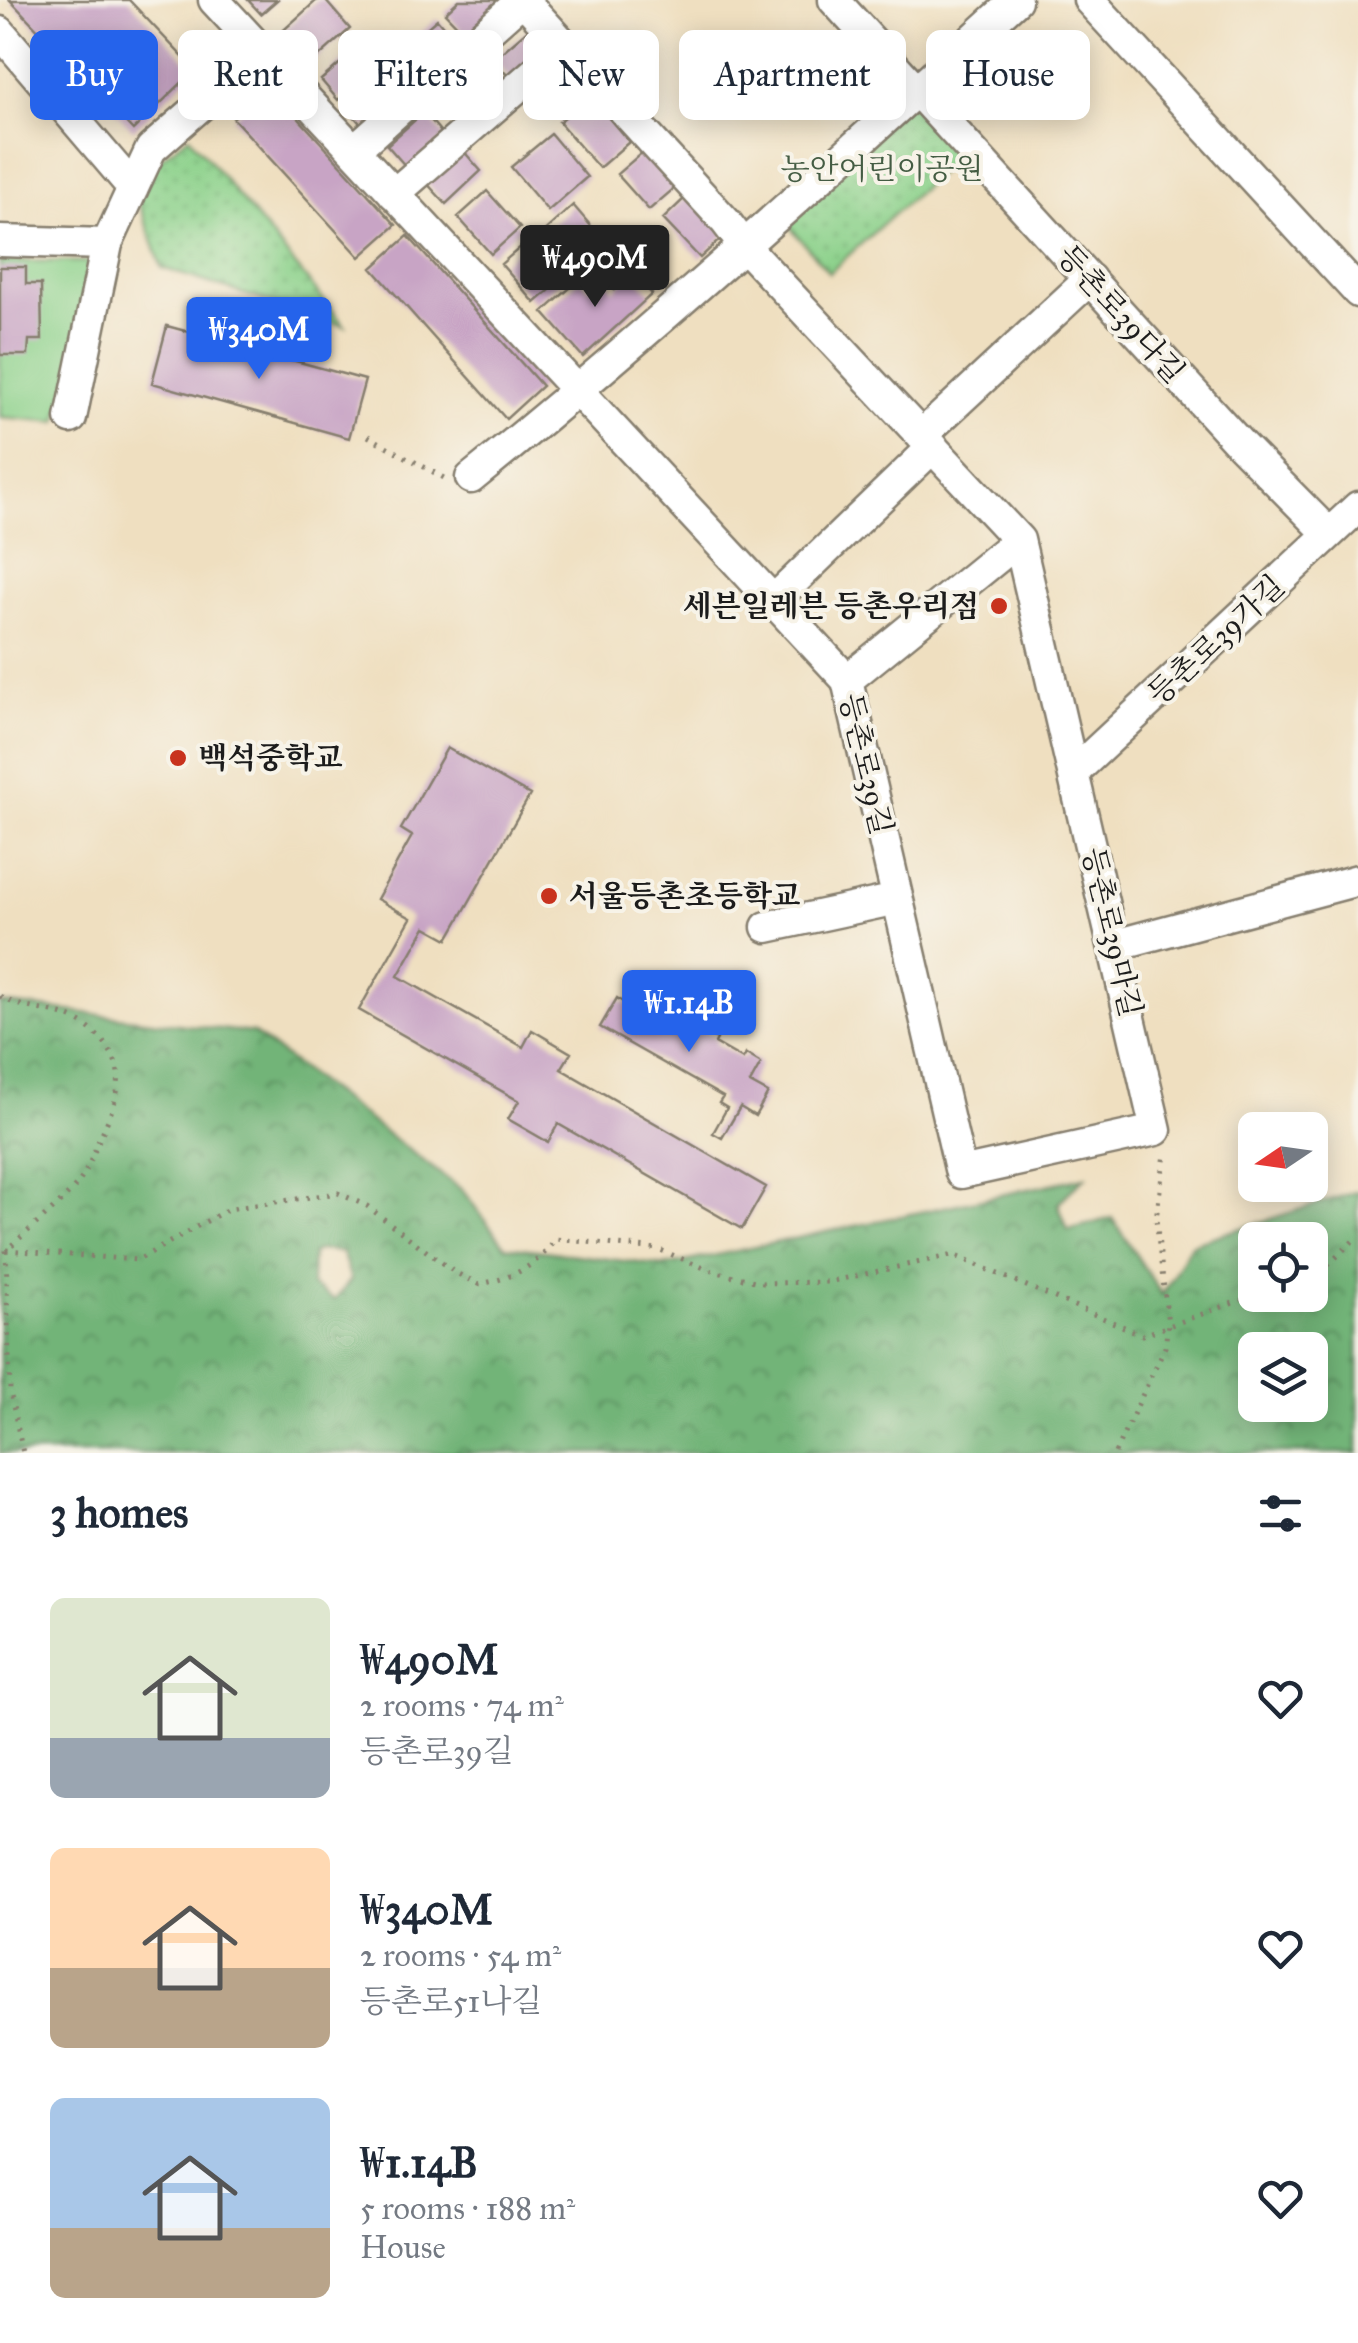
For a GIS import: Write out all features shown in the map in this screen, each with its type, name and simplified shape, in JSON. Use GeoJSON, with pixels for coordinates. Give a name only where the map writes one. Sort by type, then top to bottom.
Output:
{"type":"FeatureCollection","features":[{"type":"Feature","properties":{"kind":"street","name":"등촌로39길"},"geometry":{"type":"LineString","coordinates":[[214,0],[242,30]]}},
{"type":"Feature","properties":{"kind":"street"},"geometry":{"type":"LineString","coordinates":[[354,150],[522,0]]}},
{"type":"Feature","properties":{"kind":"street","name":"등촌로39마길"},"geometry":{"type":"LineString","coordinates":[[522,0],[550,30]]}},
{"type":"Feature","properties":{"kind":"street","name":"등촌로39다길"},"geometry":{"type":"LineString","coordinates":[[834,0],[1241,445],[1330,534]]}},
{"type":"Feature","properties":{"kind":"street"},"geometry":{"type":"LineString","coordinates":[[460,479],[577,393],[745,247],[1016,0]]}},
{"type":"Feature","properties":{"kind":"street"},"geometry":{"type":"LineString","coordinates":[[1089,0],[1358,292]]}},
{"type":"Feature","properties":{"kind":"street"},"geometry":{"type":"LineString","coordinates":[[0,32],[133,188]]}},
{"type":"Feature","properties":{"kind":"street"},"geometry":{"type":"LineString","coordinates":[[394,194],[523,82]]}},
{"type":"Feature","properties":{"kind":"street","name":"등촌로39길"},"geometry":{"type":"LineString","coordinates":[[318,112],[847,680],[961,1173],[1156,1130]]}},
{"type":"Feature","properties":{"kind":"street"},"geometry":{"type":"LineString","coordinates":[[71,418],[107,244],[150,149],[183,120]]}},
{"type":"Feature","properties":{"kind":"street","name":"등촌로39마길"},"geometry":{"type":"LineString","coordinates":[[631,120],[1019,540],[1156,1130]]}},
{"type":"Feature","properties":{"kind":"street"},"geometry":{"type":"LineString","coordinates":[[0,242],[107,244]]}},
{"type":"Feature","properties":{"kind":"street"},"geometry":{"type":"LineString","coordinates":[[774,602],[1090,280]]}},
{"type":"Feature","properties":{"kind":"street","name":"등촌로39가길"},"geometry":{"type":"LineString","coordinates":[[1074,772],[1358,507]]}},
{"type":"Feature","properties":{"kind":"street"},"geometry":{"type":"LineString","coordinates":[[847,680],[1019,540]]}},
{"type":"Feature","properties":{"kind":"street"},"geometry":{"type":"LineString","coordinates":[[1115,944],[1358,880]]}},
{"type":"Feature","properties":{"kind":"street"},"geometry":{"type":"LineString","coordinates":[[767,926],[897,899]]}},
{"type":"Feature","properties":{"kind":"path"},"geometry":{"type":"LineString","coordinates":[[368,436],[460,479]]}},
{"type":"Feature","properties":{"kind":"path"},"geometry":{"type":"LineString","coordinates":[[0,996],[84,1024],[111,1054],[121,1082],[117,1100],[83,1176],[6,1250],[10,1392],[23,1453]]}},
{"type":"Feature","properties":{"kind":"path"},"geometry":{"type":"LineString","coordinates":[[1114,1453],[1164,1347],[1168,1324],[1156,1219],[1166,1158],[1156,1130]]}},
{"type":"Feature","properties":{"kind":"path"},"geometry":{"type":"LineString","coordinates":[[6,1250],[138,1260],[228,1209],[338,1193],[367,1206],[454,1272],[479,1284],[538,1262],[556,1240],[658,1249],[709,1270],[763,1283],[828,1282],[953,1254],[1143,1335],[1238,1301]]}},
{"type":"Feature","properties":{"kind":"path"},"geometry":{"type":"LineString","coordinates":[[1328,1265],[1358,1236]]}},
{"type":"Feature","properties":{"kind":"green space","name":"농안어린이공원"},"geometry":{"type":"Polygon","coordinates":[[[918,80],[926,89],[926,120],[953,120],[973,142],[829,273],[776,210],[874,120],[906,120],[906,91],[918,80]]]}},
{"type":"Feature","properties":{"kind":"green space"},"geometry":{"type":"Polygon","coordinates":[[[189,136],[345,326],[162,268],[138,201],[157,161],[189,136]]]}},
{"type":"Feature","properties":{"kind":"green space"},"geometry":{"type":"Polygon","coordinates":[[[0,261],[103,262],[57,422],[0,417],[0,261]]]}},
{"type":"Feature","properties":{"kind":"green space"},"geometry":{"type":"Polygon","coordinates":[[[0,1003],[253,1033],[462,1190],[505,1246],[665,1266],[1085,1177],[1058,1203],[1068,1230],[1112,1218],[1162,1295],[1191,1244],[1238,1229],[1238,1312],[1328,1312],[1328,1222],[1260,1222],[1358,1191],[1358,1453],[0,1453],[0,1003]],[[319,1250],[312,1254],[311,1285],[334,1300],[351,1280],[342,1252],[319,1250]]]}},
{"type":"Feature","properties":{"kind":"building"},"geometry":{"type":"Polygon","coordinates":[[[10,0],[129,0],[157,30],[38,30],[10,0]]]}},
{"type":"Feature","properties":{"kind":"building"},"geometry":{"type":"Polygon","coordinates":[[[248,0],[277,0],[261,14],[248,0]]]}},
{"type":"Feature","properties":{"kind":"building"},"geometry":{"type":"Polygon","coordinates":[[[317,0],[325,0],[350,29],[338,30],[338,40],[318,57],[318,30],[284,30],[317,0]]]}},
{"type":"Feature","properties":{"kind":"building"},"geometry":{"type":"Polygon","coordinates":[[[459,0],[501,0],[476,30],[461,30],[445,13],[459,0]]]}},
{"type":"Feature","properties":{"kind":"building"},"geometry":{"type":"Polygon","coordinates":[[[437,19],[446,30],[424,30],[437,19]]]}},
{"type":"Feature","properties":{"kind":"building"},"geometry":{"type":"Polygon","coordinates":[[[158,31],[178,52],[178,86],[158,106],[158,31]]]}},
{"type":"Feature","properties":{"kind":"building"},"geometry":{"type":"Polygon","coordinates":[[[523,34],[523,70],[512,80],[503,71],[503,51],[523,34]]]}},
{"type":"Feature","properties":{"kind":"building"},"geometry":{"type":"Polygon","coordinates":[[[338,65],[338,100],[321,80],[338,65]]]}},
{"type":"Feature","properties":{"kind":"building"},"geometry":{"type":"Polygon","coordinates":[[[124,120],[143,120],[133,130],[124,120]]]}},
{"type":"Feature","properties":{"kind":"building"},"geometry":{"type":"Polygon","coordinates":[[[235,120],[300,120],[396,225],[360,257],[235,120]]]}},
{"type":"Feature","properties":{"kind":"building"},"geometry":{"type":"Polygon","coordinates":[[[357,120],[373,120],[364,128],[357,120]]]}},
{"type":"Feature","properties":{"kind":"building"},"geometry":{"type":"Polygon","coordinates":[[[415,120],[431,120],[445,137],[408,169],[387,145],[415,120]]]}},
{"type":"Feature","properties":{"kind":"building"},"geometry":{"type":"Polygon","coordinates":[[[610,120],[629,142],[599,168],[559,122],[610,120]]]}},
{"type":"Feature","properties":{"kind":"building"},"geometry":{"type":"Polygon","coordinates":[[[551,134],[587,177],[548,211],[511,167],[551,134]]]}},
{"type":"Feature","properties":{"kind":"building"},"geometry":{"type":"Polygon","coordinates":[[[460,147],[481,171],[446,204],[424,180],[460,147]]]}},
{"type":"Feature","properties":{"kind":"building"},"geometry":{"type":"Polygon","coordinates":[[[645,150],[677,186],[649,210],[617,174],[645,150]]]}},
{"type":"Feature","properties":{"kind":"building"},"geometry":{"type":"Polygon","coordinates":[[[487,191],[520,228],[491,254],[458,217],[487,191]]]}},
{"type":"Feature","properties":{"kind":"building"},"geometry":{"type":"Polygon","coordinates":[[[688,195],[726,234],[700,258],[663,219],[688,195]]]}},
{"type":"Feature","properties":{"kind":"building"},"geometry":{"type":"Polygon","coordinates":[[[573,205],[608,246],[575,275],[540,235],[573,205]]]}},
{"type":"Feature","properties":{"kind":"building"},"geometry":{"type":"Polygon","coordinates":[[[408,236],[542,386],[506,419],[372,268],[408,236]]]}},
{"type":"Feature","properties":{"kind":"building"},"geometry":{"type":"Polygon","coordinates":[[[531,238],[565,277],[535,303],[501,264],[531,238]]]}},
{"type":"Feature","properties":{"kind":"building"},"geometry":{"type":"Polygon","coordinates":[[[0,267],[26,267],[26,284],[41,284],[42,340],[29,340],[28,355],[0,355],[0,267]]]}},
{"type":"Feature","properties":{"kind":"building"},"geometry":{"type":"Polygon","coordinates":[[[632,273],[652,294],[583,357],[543,312],[580,279],[589,289],[603,276],[614,290],[632,273]]]}},
{"type":"Feature","properties":{"kind":"building"},"geometry":{"type":"Polygon","coordinates":[[[167,326],[365,380],[349,438],[152,383],[167,326]]]}},
{"type":"Feature","properties":{"kind":"building"},"geometry":{"type":"Polygon","coordinates":[[[447,748],[530,795],[448,939],[426,927],[398,976],[523,1047],[532,1030],[571,1053],[561,1069],[766,1187],[742,1229],[558,1124],[548,1142],[508,1119],[519,1101],[359,1010],[411,918],[377,899],[412,836],[401,829],[447,748]]]}},
{"type":"Feature","properties":{"kind":"building"},"geometry":{"type":"Polygon","coordinates":[[[631,995],[717,1039],[715,1043],[743,1059],[746,1054],[761,1063],[750,1083],[768,1093],[755,1116],[740,1107],[722,1138],[713,1133],[727,1108],[719,1103],[723,1097],[600,1027],[617,998],[626,1004],[631,995]]]}},
{"type":"Feature","properties":{"kind":"place","name":"세븐일레븐 등촌우리점"},"geometry":{"type":"Point","coordinates":[999,606]}},
{"type":"Feature","properties":{"kind":"place","name":"백석중학교"},"geometry":{"type":"Point","coordinates":[178,758]}},
{"type":"Feature","properties":{"kind":"place","name":"서울등촌초등학교"},"geometry":{"type":"Point","coordinates":[549,896]}}]}
